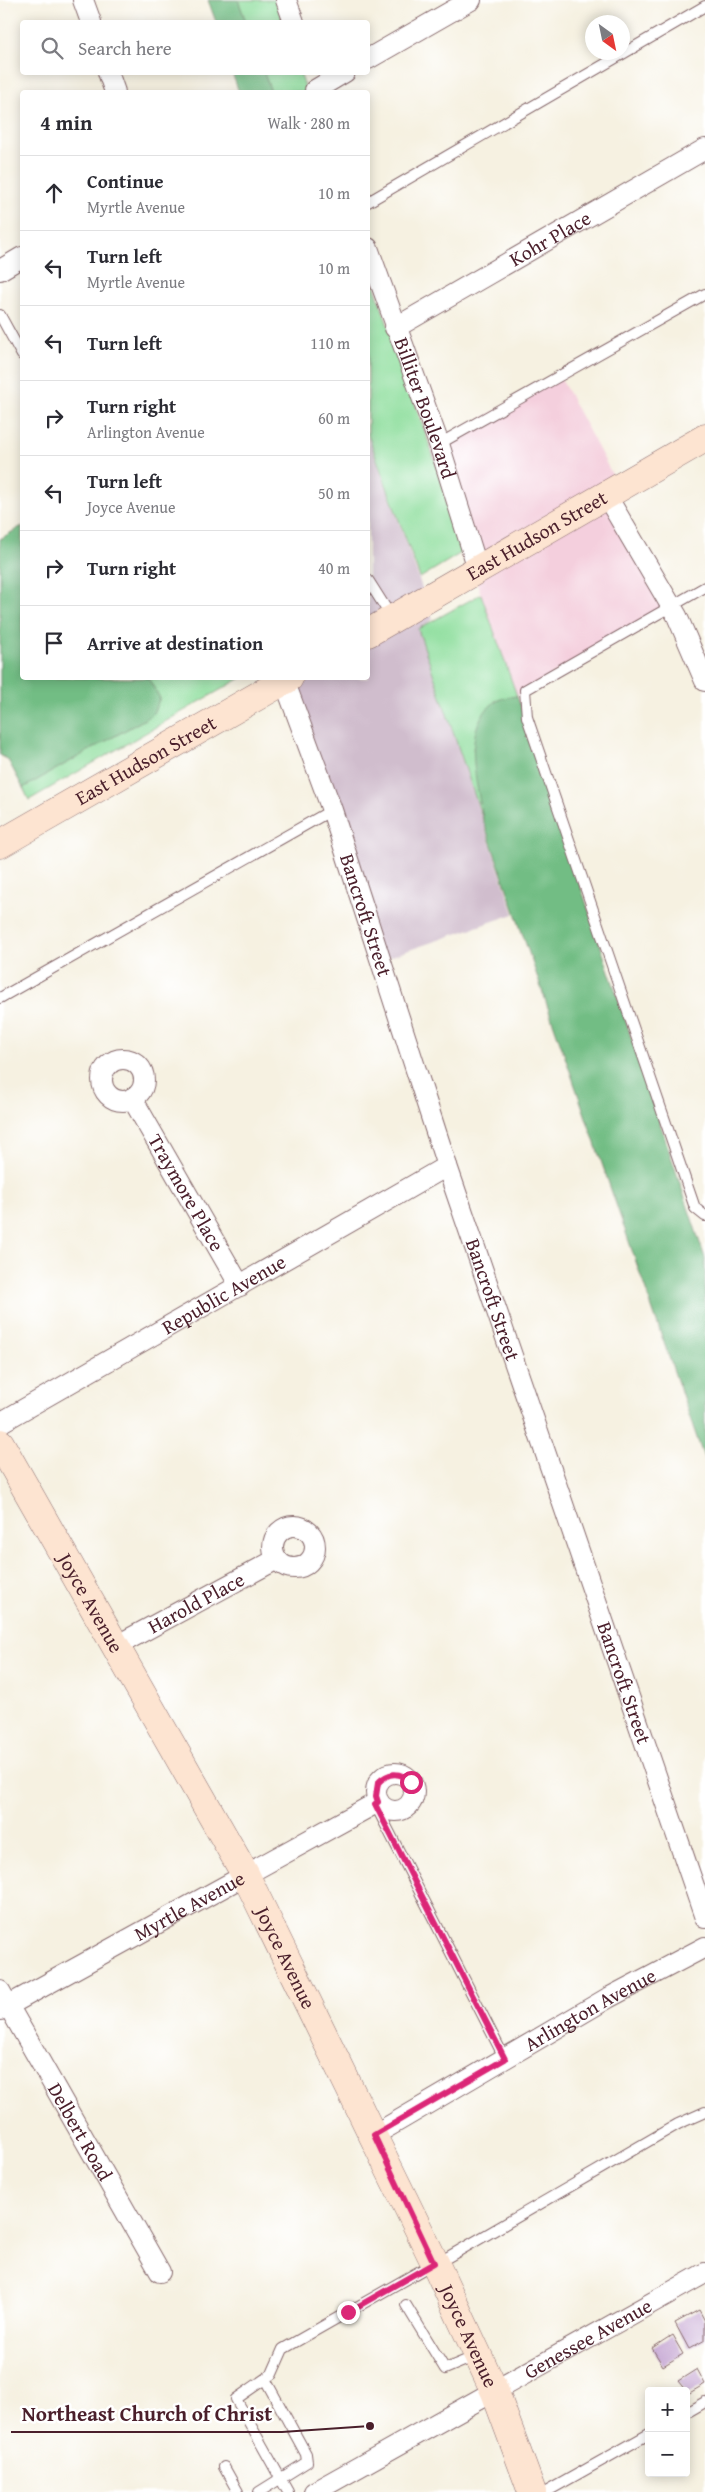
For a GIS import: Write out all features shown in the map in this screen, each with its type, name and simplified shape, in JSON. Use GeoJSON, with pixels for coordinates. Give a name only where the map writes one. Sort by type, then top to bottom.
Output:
{"type":"FeatureCollection","features":[{"type":"Feature","properties":{"kind":"street"},"geometry":{"type":"LineString","coordinates":[[83,0],[90,20]]}},
{"type":"Feature","properties":{"kind":"street"},"geometry":{"type":"LineString","coordinates":[[286,0],[293,20]]}},
{"type":"Feature","properties":{"kind":"street"},"geometry":{"type":"LineString","coordinates":[[370,59],[471,0]]}},
{"type":"Feature","properties":{"kind":"street"},"geometry":{"type":"LineString","coordinates":[[109,75],[114,90]]}},
{"type":"Feature","properties":{"kind":"street"},"geometry":{"type":"LineString","coordinates":[[313,85],[338,75]]}},
{"type":"Feature","properties":{"kind":"street","name":"Kohr Place"},"geometry":{"type":"LineString","coordinates":[[395,328],[705,149]]}},
{"type":"Feature","properties":{"kind":"street","name":"Billiter Boulevard"},"geometry":{"type":"LineString","coordinates":[[370,254],[395,328],[439,444],[478,569]]}},
{"type":"Feature","properties":{"kind":"street"},"geometry":{"type":"LineString","coordinates":[[0,270],[20,258]]}},
{"type":"Feature","properties":{"kind":"street","name":"East Hudson Street"},"geometry":{"type":"LineString","coordinates":[[370,632],[705,438]]}},
{"type":"Feature","properties":{"kind":"street"},"geometry":{"type":"LineString","coordinates":[[606,495],[671,606],[705,680]]}},
{"type":"Feature","properties":{"kind":"street","name":"East Hudson Street"},"geometry":{"type":"LineString","coordinates":[[0,844],[285,680]]}},
{"type":"Feature","properties":{"kind":"street","name":"Bancroft Street"},"geometry":{"type":"LineString","coordinates":[[287,680],[332,810],[447,1166],[705,1918]]}},
{"type":"Feature","properties":{"kind":"street","name":"Traymore Place"},"geometry":{"type":"LineString","coordinates":[[132,1098],[240,1286]]}},
{"type":"Feature","properties":{"kind":"street","name":"Republic Avenue"},"geometry":{"type":"LineString","coordinates":[[0,1423],[447,1166]]}},
{"type":"Feature","properties":{"kind":"street","name":"Joyce Avenue"},"geometry":{"type":"LineString","coordinates":[[0,1443],[245,1874],[374,2135],[495,2392],[532,2492]]}},
{"type":"Feature","properties":{"kind":"street","name":"Harold Place"},"geometry":{"type":"LineString","coordinates":[[116,1646],[276,1559]]}},
{"type":"Feature","properties":{"kind":"street","name":"Myrtle Avenue"},"geometry":{"type":"LineString","coordinates":[[3,2002],[153,1928],[245,1874],[377,1803]]}},
{"type":"Feature","properties":{"kind":"street","name":"Arlington Avenue"},"geometry":{"type":"LineString","coordinates":[[374,2135],[608,1998],[705,1947]]}},
{"type":"Feature","properties":{"kind":"street","name":"Delbert Road"},"geometry":{"type":"LineString","coordinates":[[3,2002],[160,2272]]}},
{"type":"Feature","properties":{"kind":"street","name":"Genessee Avenue"},"geometry":{"type":"LineString","coordinates":[[314,2492],[495,2392],[705,2272]]}},
{"type":"Feature","properties":{"kind":"lane"},"geometry":{"type":"LineString","coordinates":[[370,201],[705,6]]}},
{"type":"Feature","properties":{"kind":"lane"},"geometry":{"type":"LineString","coordinates":[[439,444],[705,294]]}},
{"type":"Feature","properties":{"kind":"lane"},"geometry":{"type":"LineString","coordinates":[[0,316],[20,352]]}},
{"type":"Feature","properties":{"kind":"lane"},"geometry":{"type":"LineString","coordinates":[[370,583],[392,618]]}},
{"type":"Feature","properties":{"kind":"lane"},"geometry":{"type":"LineString","coordinates":[[705,587],[525,690],[527,717],[695,1208],[705,1216]]}},
{"type":"Feature","properties":{"kind":"lane"},"geometry":{"type":"LineString","coordinates":[[0,998],[332,810]]}},
{"type":"Feature","properties":{"kind":"lane"},"geometry":{"type":"LineString","coordinates":[[377,1803],[505,2059]]}},
{"type":"Feature","properties":{"kind":"lane"},"geometry":{"type":"LineString","coordinates":[[288,2492],[236,2398],[272,2374],[283,2349],[678,2124],[705,2112]]}},
{"type":"Feature","properties":{"kind":"lane"},"geometry":{"type":"LineString","coordinates":[[406,2305],[445,2369],[477,2355]]}},
{"type":"Feature","properties":{"kind":"lane"},"geometry":{"type":"LineString","coordinates":[[259,2492],[307,2462],[306,2454],[265,2379]]}},
{"type":"Feature","properties":{"kind":"lane"},"geometry":{"type":"LineString","coordinates":[[690,2411],[705,2402]]}},
{"type":"Feature","properties":{"kind":"lane"},"geometry":{"type":"LineString","coordinates":[[546,2492],[645,2436]]}},
{"type":"Feature","properties":{"kind":"lane"},"geometry":{"type":"LineString","coordinates":[[224,2466],[238,2492]]}},
{"type":"Feature","properties":{"kind":"shaded area"},"geometry":{"type":"Polygon","coordinates":[[[559,375],[620,489],[606,498],[671,604],[517,696],[429,448],[559,375]]]}},
{"type":"Feature","properties":{"kind":"shaded area"},"geometry":{"type":"Polygon","coordinates":[[[370,441],[433,619],[418,629],[514,914],[380,960],[282,680],[370,680],[370,441]]]}},
{"type":"Feature","properties":{"kind":"green space"},"geometry":{"type":"Polygon","coordinates":[[[208,0],[238,0],[245,20],[215,20],[208,0]]]}},
{"type":"Feature","properties":{"kind":"green space"},"geometry":{"type":"Polygon","coordinates":[[[238,0],[275,0],[282,20],[245,20],[238,0]]]}},
{"type":"Feature","properties":{"kind":"green space"},"geometry":{"type":"Polygon","coordinates":[[[233,75],[265,75],[270,90],[238,90],[233,75]]]}},
{"type":"Feature","properties":{"kind":"green space"},"geometry":{"type":"Polygon","coordinates":[[[265,75],[301,75],[306,90],[270,90],[265,75]]]}},
{"type":"Feature","properties":{"kind":"green space"},"geometry":{"type":"Polygon","coordinates":[[[370,274],[466,550],[420,578],[370,440],[370,274]]]}},
{"type":"Feature","properties":{"kind":"green space"},"geometry":{"type":"Polygon","coordinates":[[[20,527],[20,680],[149,680],[160,698],[152,715],[23,788],[8,760],[0,755],[0,539],[20,527]]]}},
{"type":"Feature","properties":{"kind":"green space"},"geometry":{"type":"Polygon","coordinates":[[[481,594],[517,696],[495,701],[473,748],[483,820],[418,629],[481,594]]]}},
{"type":"Feature","properties":{"kind":"green space"},"geometry":{"type":"Polygon","coordinates":[[[149,680],[238,680],[29,800],[23,788],[152,715],[160,698],[149,680]]]}},
{"type":"Feature","properties":{"kind":"green space"},"geometry":{"type":"Polygon","coordinates":[[[517,696],[705,1258],[705,1461],[483,820],[475,774],[474,741],[477,726],[484,713],[495,702],[517,696]]]}},
{"type":"Feature","properties":{"kind":"building"},"geometry":{"type":"Polygon","coordinates":[[[699,2310],[705,2321],[705,2340],[689,2349],[675,2323],[699,2310]]]}},
{"type":"Feature","properties":{"kind":"building"},"geometry":{"type":"Polygon","coordinates":[[[672,2335],[683,2354],[663,2366],[652,2348],[672,2335]]]}},
{"type":"Feature","properties":{"kind":"building"},"geometry":{"type":"Polygon","coordinates":[[[697,2369],[705,2384],[690,2393],[690,2387],[683,2387],[678,2381],[697,2369]]]}},
{"type":"Feature","properties":{"kind":"place","name":"Northeast Church of Christ"},"geometry":{"type":"Point","coordinates":[370,2426]}},
{"type":"Feature","properties":{"kind":"route"},"geometry":{"type":"LineString","coordinates":[[348,2312],[434,2263],[374,2135],[505,2059],[375,1804],[378,1802],[376,1789],[382,1778],[388,1775],[400,1774],[411,1782]]}}]}
